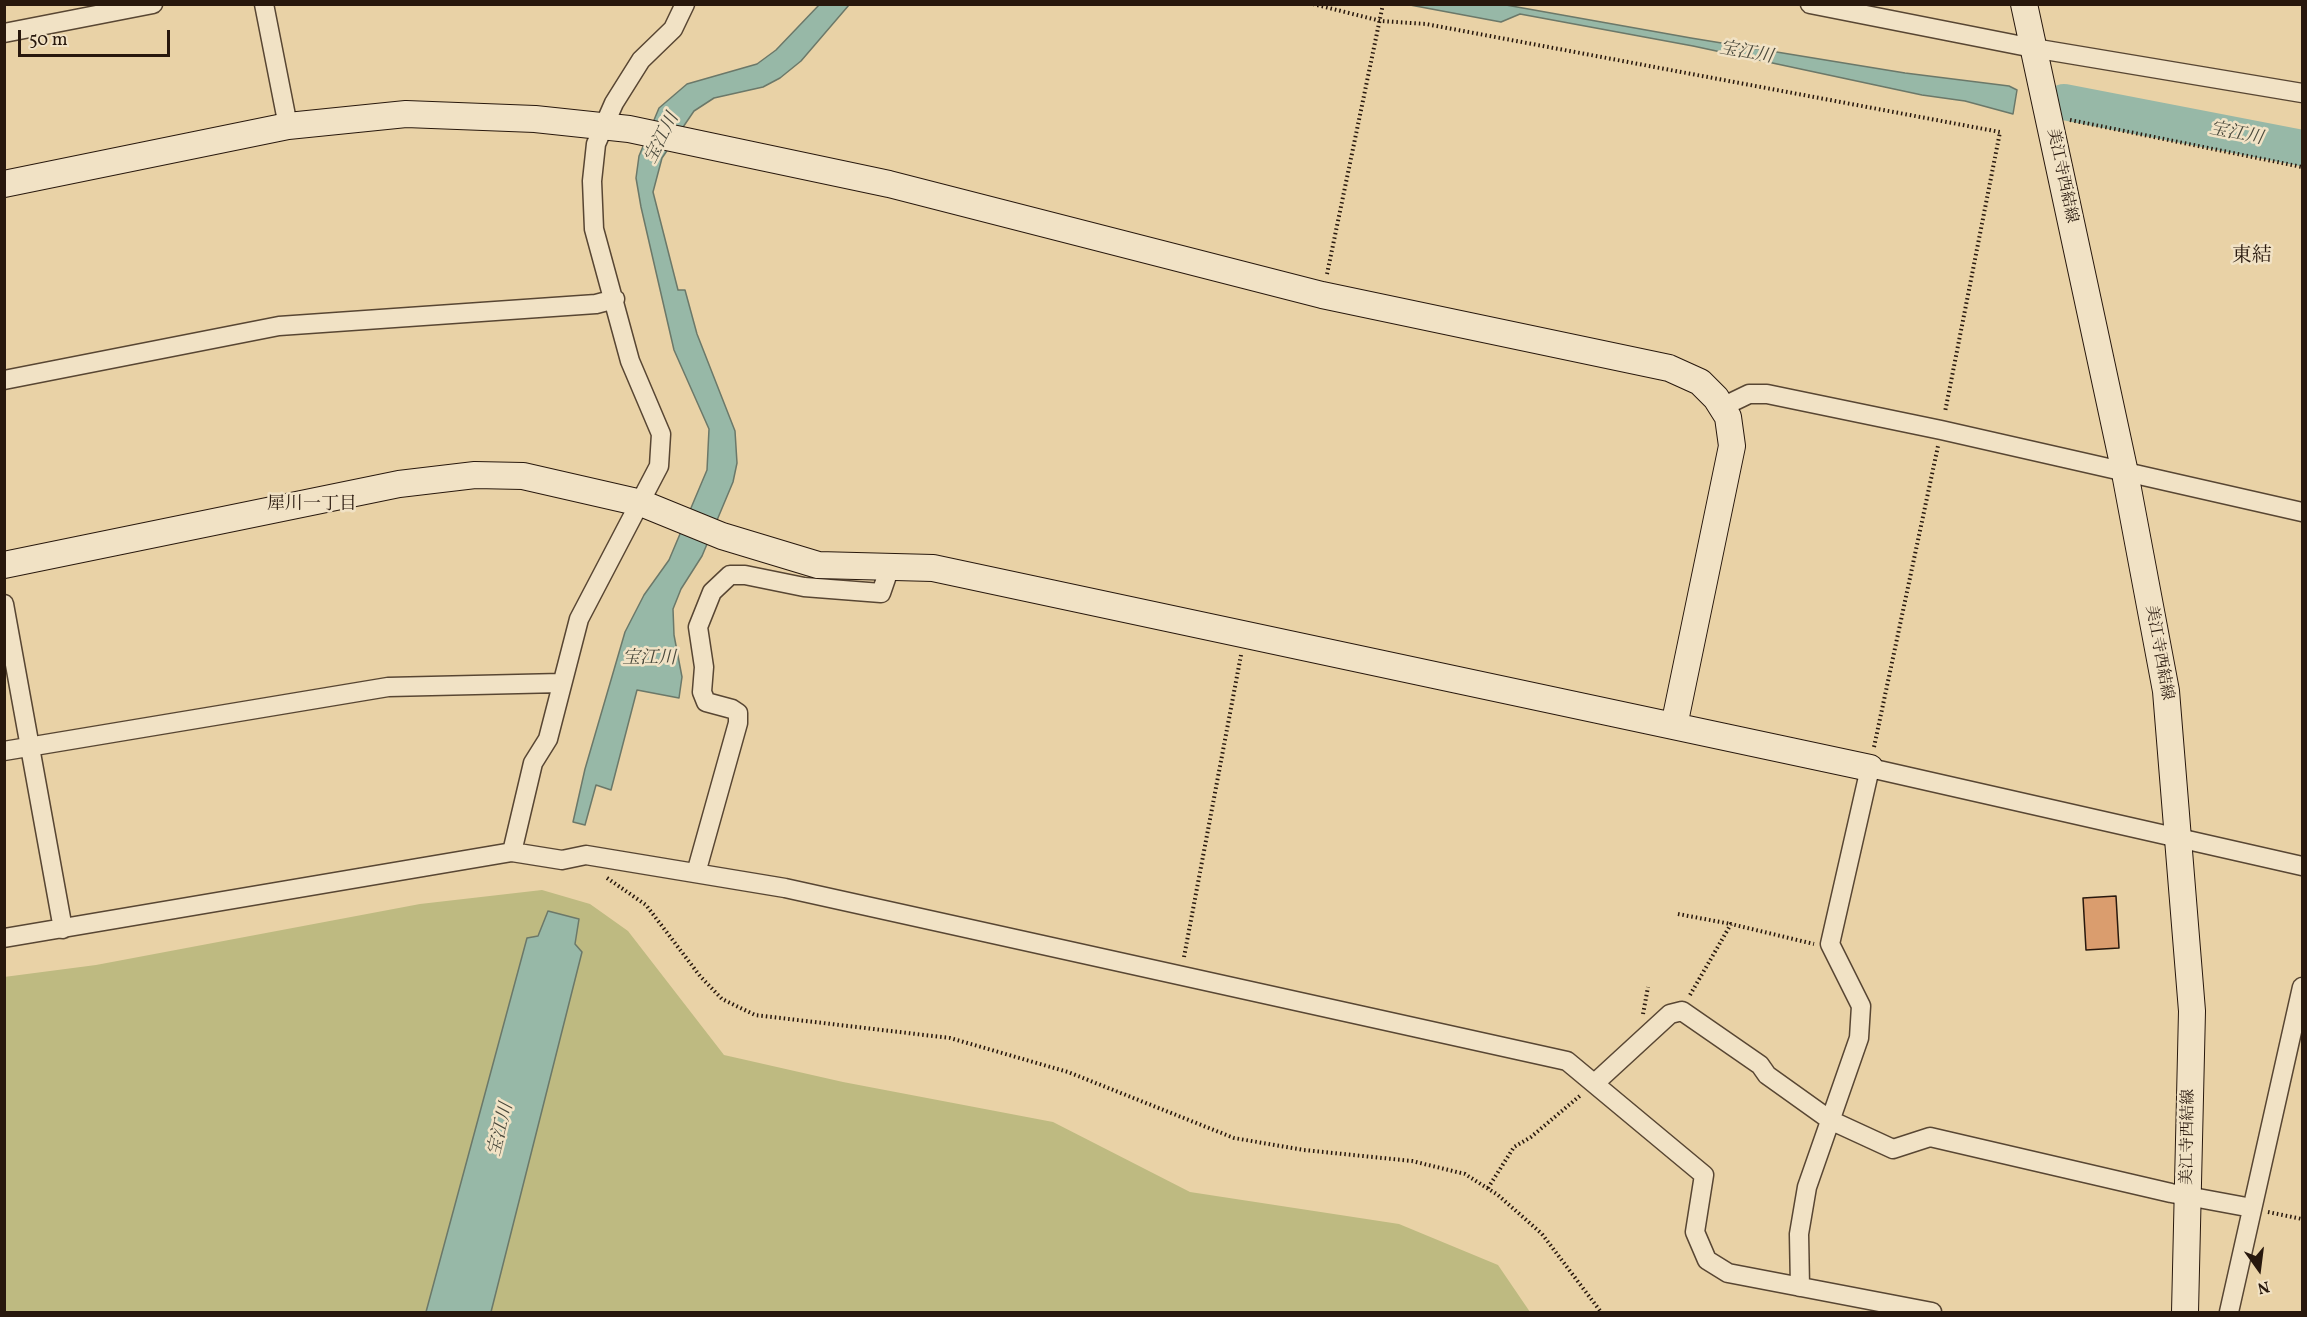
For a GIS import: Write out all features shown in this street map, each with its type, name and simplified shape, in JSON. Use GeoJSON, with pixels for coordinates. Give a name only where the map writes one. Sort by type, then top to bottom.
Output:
{"type":"FeatureCollection","features":[{"type":"Feature","properties":{"kind":"street"},"geometry":{"type":"LineString","coordinates":[[264,4],[288,126]]}},
{"type":"Feature","properties":{"kind":"street"},"geometry":{"type":"LineString","coordinates":[[512,852],[533,763],[548,739],[579,619],[648,507],[658,466],[661,434],[630,361],[615,299],[594,229],[592,181],[596,144],[603,127],[641,60],[673,29],[685,4]]}},
{"type":"Feature","properties":{"kind":"street"},"geometry":{"type":"LineString","coordinates":[[1810,4],[2033,48],[2302,93]]}},
{"type":"Feature","properties":{"kind":"street","name":"美江寺西結線"},"geometry":{"type":"LineString","coordinates":[[2024,4],[2125,473],[2166,691],[2192,1011],[2186,1312]]}},
{"type":"Feature","properties":{"kind":"street"},"geometry":{"type":"LineString","coordinates":[[4,33],[146,5]]}},
{"type":"Feature","properties":{"kind":"street"},"geometry":{"type":"LineString","coordinates":[[4,184],[288,126],[406,114],[536,119],[629,129],[889,184],[1322,295],[1669,368],[1700,382],[1722,408],[1728,417],[1732,446],[1674,726]]}},
{"type":"Feature","properties":{"kind":"street"},"geometry":{"type":"LineString","coordinates":[[4,380],[279,326],[596,304],[615,299]]}},
{"type":"Feature","properties":{"kind":"street"},"geometry":{"type":"LineString","coordinates":[[1722,408],[1749,394],[1767,394],[1941,430],[2302,512]]}},
{"type":"Feature","properties":{"kind":"street"},"geometry":{"type":"LineString","coordinates":[[4,565],[399,484],[475,475],[523,476],[648,507],[722,536],[818,565],[933,568],[1870,768],[2302,867]]}},
{"type":"Feature","properties":{"kind":"street"},"geometry":{"type":"LineString","coordinates":[[696,873],[738,723],[738,713],[732,709],[706,702],[702,692],[705,667],[698,627],[712,592],[730,575],[745,574],[804,587],[881,593],[890,567]]}},
{"type":"Feature","properties":{"kind":"street"},"geometry":{"type":"LineString","coordinates":[[4,604],[32,745],[63,929]]}},
{"type":"Feature","properties":{"kind":"street"},"geometry":{"type":"LineString","coordinates":[[4,751],[388,687],[561,683]]}},
{"type":"Feature","properties":{"kind":"street"},"geometry":{"type":"LineString","coordinates":[[1800,1287],[1799,1234],[1807,1186],[1859,1038],[1861,1006],[1830,944],[1870,768]]}},
{"type":"Feature","properties":{"kind":"street"},"geometry":{"type":"LineString","coordinates":[[4,938],[512,852],[562,860],[586,855],[785,888],[1568,1061],[1596,1082],[1704,1175],[1695,1232],[1707,1260],[1728,1273],[1932,1312]]}},
{"type":"Feature","properties":{"kind":"street"},"geometry":{"type":"LineString","coordinates":[[2229,1312],[2302,987]]}},
{"type":"Feature","properties":{"kind":"street"},"geometry":{"type":"LineString","coordinates":[[1596,1082],[1670,1014],[1682,1011],[1760,1065],[1767,1076],[1830,1120],[1893,1149],[1929,1137],[2252,1209]]}},
{"type":"Feature","properties":{"kind":"path"},"geometry":{"type":"LineString","coordinates":[[1313,4],[1380,21],[1437,26],[2000,132],[1941,430],[1870,768]]}},
{"type":"Feature","properties":{"kind":"path"},"geometry":{"type":"LineString","coordinates":[[1322,295],[1383,4]]}},
{"type":"Feature","properties":{"kind":"path"},"geometry":{"type":"LineString","coordinates":[[2069,120],[2302,167]]}},
{"type":"Feature","properties":{"kind":"path"},"geometry":{"type":"LineString","coordinates":[[1180,976],[1245,633]]}},
{"type":"Feature","properties":{"kind":"path"},"geometry":{"type":"LineString","coordinates":[[602,875],[646,904],[700,976],[722,999],[755,1015],[950,1038],[1068,1072],[1234,1138],[1304,1150],[1412,1161],[1465,1174],[1488,1188],[1542,1234],[1601,1312]]}},
{"type":"Feature","properties":{"kind":"path"},"geometry":{"type":"LineString","coordinates":[[1678,914],[1819,945],[1830,944]]}},
{"type":"Feature","properties":{"kind":"path"},"geometry":{"type":"LineString","coordinates":[[1682,1011],[1731,924]]}},
{"type":"Feature","properties":{"kind":"path"},"geometry":{"type":"LineString","coordinates":[[1488,1188],[1514,1147],[1531,1137],[1596,1082]]}},
{"type":"Feature","properties":{"kind":"path"},"geometry":{"type":"LineString","coordinates":[[2252,1209],[2302,1220]]}},
{"type":"Feature","properties":{"kind":"shaded area"},"geometry":{"type":"Polygon","coordinates":[[[542,890],[590,904],[628,931],[724,1055],[843,1082],[1053,1122],[1190,1192],[1399,1224],[1498,1265],[1530,1312],[5,1312],[4,977],[96,965],[420,904],[542,890]]]}},
{"type":"Feature","properties":{"kind":"water","name":"宝江川"},"geometry":{"type":"Polygon","coordinates":[[[819,5],[849,5],[801,61],[780,78],[763,87],[714,98],[694,111],[662,158],[653,192],[678,290],[685,290],[697,334],[735,431],[737,463],[733,482],[702,556],[681,589],[673,609],[674,635],[682,677],[679,698],[637,690],[611,790],[596,785],[585,825],[573,822],[585,769],[625,632],[644,595],[669,560],[707,470],[709,429],[674,350],[641,207],[636,178],[639,156],[659,108],[687,84],[757,64],[776,50],[819,5]]]}},
{"type":"Feature","properties":{"kind":"water","name":"宝江川"},"geometry":{"type":"Polygon","coordinates":[[[1410,5],[1506,5],[1905,73],[2009,86],[2017,90],[2013,114],[1965,101],[1922,95],[1693,46],[1520,14],[1501,22],[1410,5]]]}},
{"type":"Feature","properties":{"kind":"water"},"geometry":{"type":"Polygon","coordinates":[[[548,911],[579,919],[575,944],[582,952],[491,1312],[426,1312],[527,938],[538,936],[548,911]]]}},
{"type":"Feature","properties":{"kind":"building"},"geometry":{"type":"Polygon","coordinates":[[[2116,896],[2119,948],[2086,950],[2083,898],[2116,896]]]}},
{"type":"Feature","properties":{"kind":"waterway","name":"宝江川"},"geometry":{"type":"LineString","coordinates":[[2064,102],[2302,148]]}},
{"type":"Feature","properties":{"kind":"district","name":"東結"},"geometry":{"type":"Point","coordinates":[2252,257]}},
{"type":"Feature","properties":{"kind":"district","name":"犀川一丁目"},"geometry":{"type":"Point","coordinates":[312,506]}}]}
